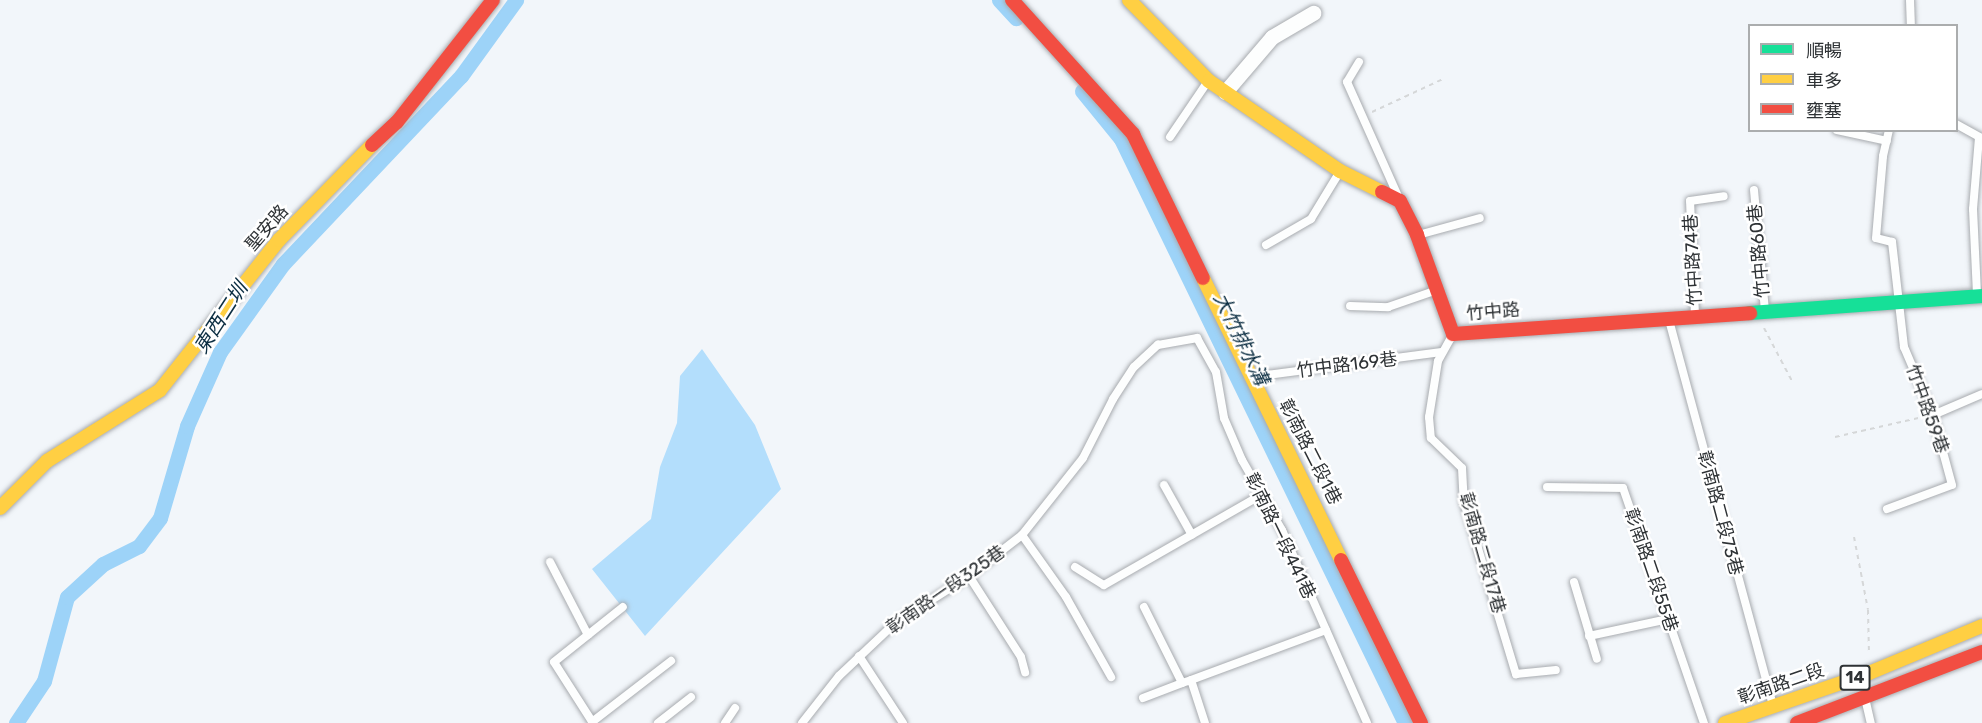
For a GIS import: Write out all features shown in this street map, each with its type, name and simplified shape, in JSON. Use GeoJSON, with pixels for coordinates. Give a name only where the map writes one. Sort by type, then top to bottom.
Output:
{"type":"FeatureCollection","features":[{"type":"Feature","properties":{"kind":"street","name":"聖安路"},"geometry":{"type":"LineString","coordinates":[[0,508],[47,461],[160,390],[279,240],[342,173],[397,122],[493,0]]}},
{"type":"Feature","properties":{"kind":"street","name":"彰南路二段1巷"},"geometry":{"type":"LineString","coordinates":[[1012,0],[1133,134],[1421,723]]}},
{"type":"Feature","properties":{"kind":"street"},"geometry":{"type":"LineString","coordinates":[[1129,0],[1209,81],[1340,171],[1400,201]]}},
{"type":"Feature","properties":{"kind":"street"},"geometry":{"type":"LineString","coordinates":[[1225,92],[1272,37],[1313,13]]}},
{"type":"Feature","properties":{"kind":"street","name":"竹中路"},"geometry":{"type":"LineString","coordinates":[[1400,201],[1417,235],[1453,334],[1760,313],[1897,299],[1979,296]]}},
{"type":"Feature","properties":{"kind":"street","name":"彰南路二段"},"geometry":{"type":"LineString","coordinates":[[1725,723],[1869,672],[1982,626]]}},
{"type":"Feature","properties":{"kind":"street","name":"14"},"geometry":{"type":"LineString","coordinates":[[1797,723],[1982,652]]}},
{"type":"Feature","properties":{"kind":"lane"},"geometry":{"type":"LineString","coordinates":[[1910,0],[1911,24]]}},
{"type":"Feature","properties":{"kind":"lane"},"geometry":{"type":"LineString","coordinates":[[1359,62],[1347,82],[1400,201]]}},
{"type":"Feature","properties":{"kind":"lane"},"geometry":{"type":"LineString","coordinates":[[1170,137],[1209,81]]}},
{"type":"Feature","properties":{"kind":"lane"},"geometry":{"type":"LineString","coordinates":[[1958,125],[1980,138],[1973,209],[1979,296]]}},
{"type":"Feature","properties":{"kind":"lane"},"geometry":{"type":"LineString","coordinates":[[1846,132],[1887,141],[1889,132]]}},
{"type":"Feature","properties":{"kind":"lane","name":"竹中路59巷"},"geometry":{"type":"LineString","coordinates":[[1887,141],[1876,238],[1892,242],[1904,347],[1933,415],[1952,485],[1887,508]]}},
{"type":"Feature","properties":{"kind":"lane"},"geometry":{"type":"LineString","coordinates":[[1266,245],[1311,219],[1340,171]]}},
{"type":"Feature","properties":{"kind":"lane","name":"竹中路60巷"},"geometry":{"type":"LineString","coordinates":[[1754,190],[1760,313]]}},
{"type":"Feature","properties":{"kind":"lane","name":"竹中路74巷"},"geometry":{"type":"LineString","coordinates":[[1695,317],[1690,201],[1724,196]]}},
{"type":"Feature","properties":{"kind":"lane"},"geometry":{"type":"LineString","coordinates":[[1417,235],[1480,218]]}},
{"type":"Feature","properties":{"kind":"lane"},"geometry":{"type":"LineString","coordinates":[[1350,306],[1388,307],[1438,290]]}},
{"type":"Feature","properties":{"kind":"lane","name":"彰南路二段73巷"},"geometry":{"type":"LineString","coordinates":[[1668,319],[1773,706]]}},
{"type":"Feature","properties":{"kind":"lane","name":"彰南路二段17巷"},"geometry":{"type":"LineString","coordinates":[[1453,334],[1441,352],[1429,417],[1431,438],[1462,468],[1464,502],[1516,674],[1556,670]]}},
{"type":"Feature","properties":{"kind":"lane","name":"彰南路一段325巷"},"geometry":{"type":"LineString","coordinates":[[802,723],[859,656],[894,624],[969,576],[1022,535],[1083,459],[1113,399],[1134,367],[1158,345],[1197,338],[1204,345]]}},
{"type":"Feature","properties":{"kind":"lane","name":"彰南路一段441巷"},"geometry":{"type":"LineString","coordinates":[[1204,345],[1216,372],[1224,418],[1261,495],[1282,530],[1367,723]]}},
{"type":"Feature","properties":{"kind":"lane","name":"竹中路169巷"},"geometry":{"type":"LineString","coordinates":[[1252,376],[1441,352]]}},
{"type":"Feature","properties":{"kind":"lane"},"geometry":{"type":"LineString","coordinates":[[1933,415],[1982,394]]}},
{"type":"Feature","properties":{"kind":"lane"},"geometry":{"type":"LineString","coordinates":[[1164,485],[1192,535]]}},
{"type":"Feature","properties":{"kind":"lane","name":"彰南路二段55巷"},"geometry":{"type":"LineString","coordinates":[[1547,487],[1623,488],[1704,723]]}},
{"type":"Feature","properties":{"kind":"lane"},"geometry":{"type":"LineString","coordinates":[[1075,567],[1104,585],[1261,495]]}},
{"type":"Feature","properties":{"kind":"lane"},"geometry":{"type":"LineString","coordinates":[[1022,535],[1066,597],[1111,677]]}},
{"type":"Feature","properties":{"kind":"lane"},"geometry":{"type":"LineString","coordinates":[[550,562],[588,635]]}},
{"type":"Feature","properties":{"kind":"lane"},"geometry":{"type":"LineString","coordinates":[[969,576],[1021,657],[1025,672]]}},
{"type":"Feature","properties":{"kind":"lane"},"geometry":{"type":"LineString","coordinates":[[1574,582],[1597,659]]}},
{"type":"Feature","properties":{"kind":"lane"},"geometry":{"type":"LineString","coordinates":[[1144,606],[1182,683]]}},
{"type":"Feature","properties":{"kind":"lane"},"geometry":{"type":"LineString","coordinates":[[623,607],[554,662],[592,723],[671,661]]}},
{"type":"Feature","properties":{"kind":"lane"},"geometry":{"type":"LineString","coordinates":[[1589,636],[1668,619]]}},
{"type":"Feature","properties":{"kind":"lane"},"geometry":{"type":"LineString","coordinates":[[1143,698],[1326,630]]}},
{"type":"Feature","properties":{"kind":"lane"},"geometry":{"type":"LineString","coordinates":[[859,656],[903,723]]}},
{"type":"Feature","properties":{"kind":"lane"},"geometry":{"type":"LineString","coordinates":[[1191,680],[1205,723]]}},
{"type":"Feature","properties":{"kind":"lane"},"geometry":{"type":"LineString","coordinates":[[1864,697],[1871,723]]}},
{"type":"Feature","properties":{"kind":"lane"},"geometry":{"type":"LineString","coordinates":[[658,723],[691,698]]}},
{"type":"Feature","properties":{"kind":"lane"},"geometry":{"type":"LineString","coordinates":[[725,723],[735,708]]}},
{"type":"Feature","properties":{"kind":"path"},"geometry":{"type":"LineString","coordinates":[[1363,117],[1443,79]]}},
{"type":"Feature","properties":{"kind":"path"},"geometry":{"type":"LineString","coordinates":[[1760,313],[1792,381]]}},
{"type":"Feature","properties":{"kind":"path"},"geometry":{"type":"LineString","coordinates":[[1835,437],[1933,415]]}},
{"type":"Feature","properties":{"kind":"path"},"geometry":{"type":"LineString","coordinates":[[1854,537],[1868,610],[1869,672]]}},
{"type":"Feature","properties":{"kind":"shaded area"},"geometry":{"type":"Polygon","coordinates":[[[702,349],[755,425],[781,489],[645,636],[592,569],[651,519],[660,467],[677,423],[680,376],[702,349]]]}},
{"type":"Feature","properties":{"kind":"waterway","name":"東西二圳"},"geometry":{"type":"LineString","coordinates":[[16,723],[44,681],[67,597],[103,564],[139,546],[160,518],[187,426],[220,352],[283,264],[461,76],[516,0]]}},
{"type":"Feature","properties":{"kind":"waterway","name":"大竹排水溝"},"geometry":{"type":"LineString","coordinates":[[999,0],[1016,18]]}},
{"type":"Feature","properties":{"kind":"waterway","name":"大竹排水溝"},"geometry":{"type":"LineString","coordinates":[[1082,91],[1121,139],[1405,723]]}},
{"type":"Feature","properties":{"kind":"traffic: fast"},"geometry":{"type":"LineString","coordinates":[[1750,313],[1982,296]]}},
{"type":"Feature","properties":{"kind":"traffic: slow"},"geometry":{"type":"LineString","coordinates":[[1129,0],[1209,81],[1340,171],[1382,192]]}},
{"type":"Feature","properties":{"kind":"traffic: slow"},"geometry":{"type":"LineString","coordinates":[[0,508],[47,461],[160,390],[279,240],[372,145]]}},
{"type":"Feature","properties":{"kind":"traffic: slow"},"geometry":{"type":"LineString","coordinates":[[1203,278],[1341,560]]}},
{"type":"Feature","properties":{"kind":"traffic: slow"},"geometry":{"type":"LineString","coordinates":[[1725,723],[1869,673],[1982,626]]}},
{"type":"Feature","properties":{"kind":"traffic: jam"},"geometry":{"type":"LineString","coordinates":[[372,145],[397,122],[493,0]]}},
{"type":"Feature","properties":{"kind":"traffic: jam"},"geometry":{"type":"LineString","coordinates":[[1012,0],[1133,134],[1203,278]]}},
{"type":"Feature","properties":{"kind":"traffic: jam"},"geometry":{"type":"LineString","coordinates":[[1382,192],[1400,201],[1417,235],[1453,334],[1750,313]]}},
{"type":"Feature","properties":{"kind":"traffic: jam"},"geometry":{"type":"LineString","coordinates":[[1341,560],[1421,723]]}},
{"type":"Feature","properties":{"kind":"traffic: jam"},"geometry":{"type":"LineString","coordinates":[[1797,723],[1982,652]]}}]}
